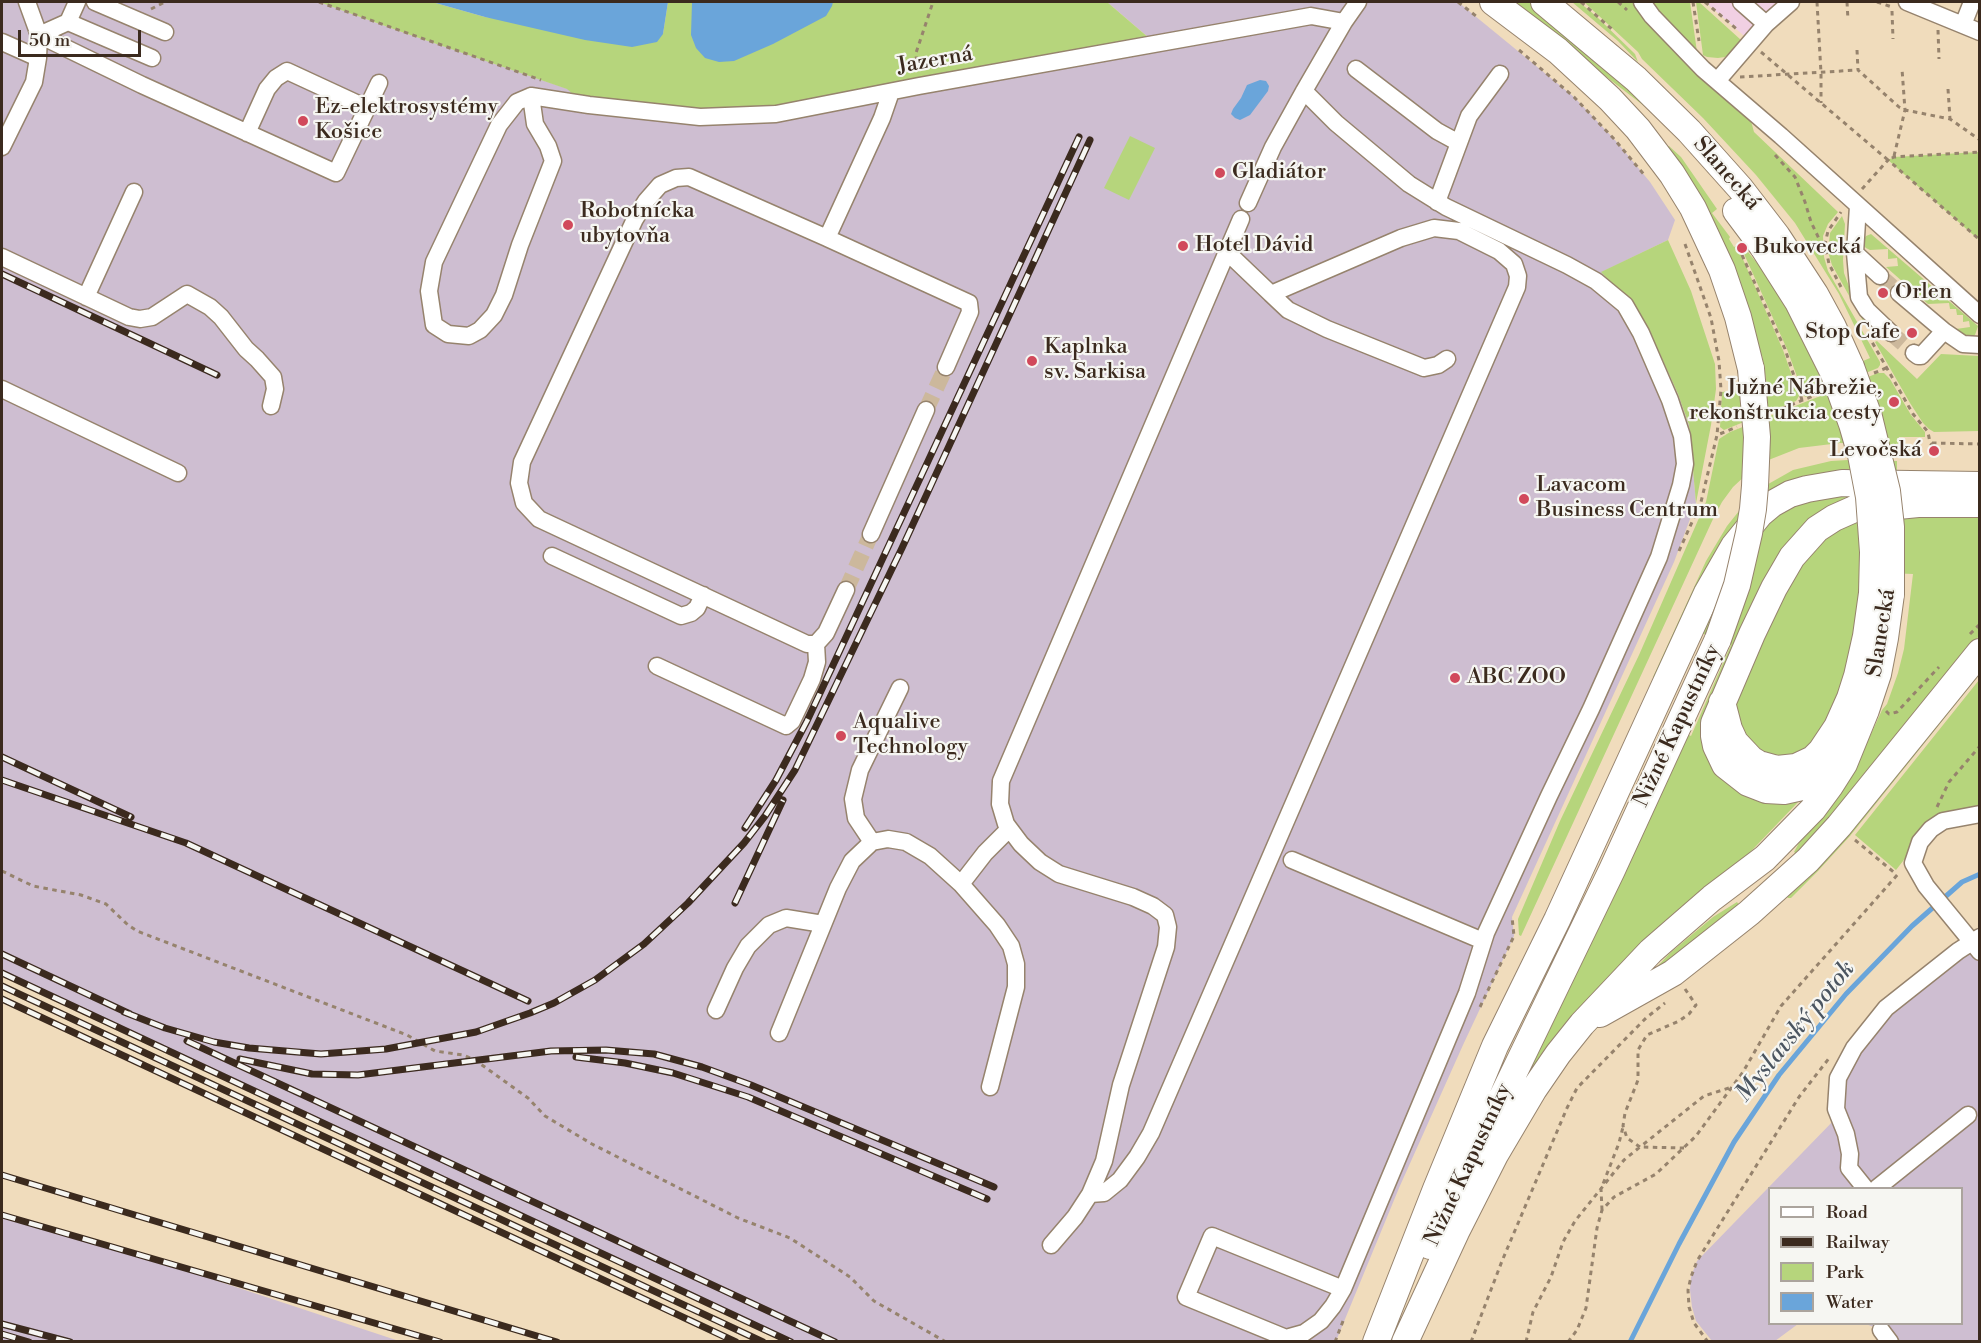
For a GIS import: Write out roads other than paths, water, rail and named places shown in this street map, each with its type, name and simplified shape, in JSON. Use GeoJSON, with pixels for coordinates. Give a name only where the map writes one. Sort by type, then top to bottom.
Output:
{"type":"FeatureCollection","features":[{"type":"Feature","properties":{"kind":"highway"},"geometry":{"type":"LineString","coordinates":[[1493,2],[1558,51],[1610,99],[1651,119],[1690,158],[1726,199],[1780,273],[1816,336],[1842,370],[1869,497],[1881,593],[1850,698],[1837,728],[1821,752],[1804,765],[1786,769],[1769,768],[1751,759],[1735,742],[1722,702]]}},
{"type":"Feature","properties":{"kind":"highway","name":"Slanecká"},"geometry":{"type":"LineString","coordinates":[[1544,2],[1636,79],[1689,131],[1740,188],[1777,236],[1815,294],[1833,327],[1842,370]]}},
{"type":"Feature","properties":{"kind":"highway","name":"Nižné Kapustníky"},"geometry":{"type":"LineString","coordinates":[[1387,1341],[1456,1191],[1612,870],[1718,639],[1737,585],[1749,533],[1755,486],[1757,437],[1751,369],[1738,317],[1722,270],[1693,208],[1659,155],[1610,99]]}},
{"type":"Feature","properties":{"kind":"highway"},"geometry":{"type":"LineString","coordinates":[[1376,1341],[1495,1046],[1557,920],[1703,602],[1734,546],[1760,514],[1772,504],[1790,494],[1807,489],[1842,483],[1980,484]]}},
{"type":"Feature","properties":{"kind":"highway"},"geometry":{"type":"LineString","coordinates":[[1854,736],[1825,773],[1802,787],[1784,791],[1766,790],[1740,778],[1725,765],[1714,736],[1714,723],[1774,588],[1792,557],[1817,529],[1899,483]]}},
{"type":"Feature","properties":{"kind":"highway"},"geometry":{"type":"LineString","coordinates":[[1852,510],[1918,504],[1980,504]]}},
{"type":"Feature","properties":{"kind":"highway","name":"Slanecká"},"geometry":{"type":"LineString","coordinates":[[1582,1024],[1651,951],[1712,898],[1765,858],[1789,835],[1830,786],[1844,764],[1878,674],[1885,638],[1881,593]]}},
{"type":"Feature","properties":{"kind":"highway"},"geometry":{"type":"LineString","coordinates":[[1582,1024],[1673,973],[1777,890],[1808,860],[1839,826],[1972,646]]}},
{"type":"Feature","properties":{"kind":"highway","name":"Nižné Kapustníky"},"geometry":{"type":"LineString","coordinates":[[1405,1341],[1495,1155],[1514,1121],[1558,1054],[1582,1024]]}},
{"type":"Feature","properties":{"kind":"street"},"geometry":{"type":"LineString","coordinates":[[2,147],[34,82],[39,35],[27,2]]}},
{"type":"Feature","properties":{"kind":"street"},"geometry":{"type":"LineString","coordinates":[[39,35],[68,22],[77,2]]}},
{"type":"Feature","properties":{"kind":"street"},"geometry":{"type":"LineString","coordinates":[[95,2],[165,32]]}},
{"type":"Feature","properties":{"kind":"street"},"geometry":{"type":"LineString","coordinates":[[1248,203],[1273,147],[1344,21],[1358,2]]}},
{"type":"Feature","properties":{"kind":"street"},"geometry":{"type":"LineString","coordinates":[[1642,2],[1652,16],[1703,69],[1782,136],[1980,315]]}},
{"type":"Feature","properties":{"kind":"street"},"geometry":{"type":"LineString","coordinates":[[1741,2],[1766,24]]}},
{"type":"Feature","properties":{"kind":"street"},"geometry":{"type":"LineString","coordinates":[[1717,81],[1750,41],[1791,2]]}},
{"type":"Feature","properties":{"kind":"street"},"geometry":{"type":"LineString","coordinates":[[1963,25],[1972,2]]}},
{"type":"Feature","properties":{"kind":"street"},"geometry":{"type":"LineString","coordinates":[[1900,4],[1980,32]]}},
{"type":"Feature","properties":{"kind":"street","name":"Jazerná"},"geometry":{"type":"LineString","coordinates":[[531,96],[700,117],[776,114],[1311,16],[1344,21]]}},
{"type":"Feature","properties":{"kind":"street"},"geometry":{"type":"LineString","coordinates":[[68,22],[152,58]]}},
{"type":"Feature","properties":{"kind":"street"},"geometry":{"type":"LineString","coordinates":[[39,35],[141,85],[336,173],[379,83]]}},
{"type":"Feature","properties":{"kind":"street"},"geometry":{"type":"LineString","coordinates":[[2,42],[38,58]]}},
{"type":"Feature","properties":{"kind":"street"},"geometry":{"type":"LineString","coordinates":[[1356,69],[1437,131],[1460,143]]}},
{"type":"Feature","properties":{"kind":"street"},"geometry":{"type":"LineString","coordinates":[[247,133],[267,89],[276,78],[287,71],[367,108]]}},
{"type":"Feature","properties":{"kind":"street"},"geometry":{"type":"LineString","coordinates":[[1437,202],[1469,116],[1500,74]]}},
{"type":"Feature","properties":{"kind":"street"},"geometry":{"type":"LineString","coordinates":[[1304,91],[1336,123],[1409,184],[1437,202],[1596,281],[1625,305],[1641,333],[1670,400],[1682,436],[1685,464],[1659,557],[1483,941],[1467,993],[1343,1289],[1321,1321],[1304,1333],[1286,1338],[1186,1297],[1212,1236],[1343,1289]]}},
{"type":"Feature","properties":{"kind":"street"},"geometry":{"type":"LineString","coordinates":[[827,238],[882,118],[891,92]]}},
{"type":"Feature","properties":{"kind":"street"},"geometry":{"type":"LineString","coordinates":[[531,96],[535,124],[548,146],[552,161],[504,295],[494,315],[480,330],[469,336],[448,334],[434,325],[429,291],[434,262],[499,125],[516,102],[531,96]]}},
{"type":"Feature","properties":{"kind":"street"},"geometry":{"type":"LineString","coordinates":[[816,644],[807,644],[539,519],[524,503],[519,483],[522,462],[634,219],[660,185],[676,178],[689,177],[969,303],[970,312],[946,367]]}},
{"type":"Feature","properties":{"kind":"street"},"geometry":{"type":"LineString","coordinates":[[86,297],[134,192]]}},
{"type":"Feature","properties":{"kind":"street"},"geometry":{"type":"LineString","coordinates":[[1858,206],[1855,253],[1859,297],[1867,310],[1891,333]]}},
{"type":"Feature","properties":{"kind":"street"},"geometry":{"type":"LineString","coordinates":[[1051,1245],[1075,1217],[1090,1194],[1104,1161],[1121,1085],[1166,947],[1168,927],[1165,915],[1153,906],[1133,897],[1059,874],[1040,862],[1021,844],[1006,824],[1000,804],[1001,781],[1241,219]]}},
{"type":"Feature","properties":{"kind":"street"},"geometry":{"type":"LineString","coordinates":[[1271,294],[1401,238],[1434,228],[1459,231],[1499,251],[1514,264],[1518,276],[1517,286]]}},
{"type":"Feature","properties":{"kind":"street"},"geometry":{"type":"LineString","coordinates":[[1090,1194],[1104,1193],[1120,1180],[1151,1133],[1517,286],[1530,247]]}},
{"type":"Feature","properties":{"kind":"street"},"geometry":{"type":"LineString","coordinates":[[1227,252],[1288,310],[1326,329],[1424,368],[1438,365],[1447,359]]}},
{"type":"Feature","properties":{"kind":"street"},"geometry":{"type":"LineString","coordinates":[[1855,253],[1880,276]]}},
{"type":"Feature","properties":{"kind":"street"},"geometry":{"type":"LineString","coordinates":[[2,257],[129,317],[140,319],[152,317],[187,294],[210,307],[221,317],[246,349],[273,377],[275,389],[271,406]]}},
{"type":"Feature","properties":{"kind":"street"},"geometry":{"type":"LineString","coordinates":[[1899,293],[1963,344],[1980,345]]}},
{"type":"Feature","properties":{"kind":"street"},"geometry":{"type":"LineString","coordinates":[[1914,353],[1921,356],[1944,331]]}},
{"type":"Feature","properties":{"kind":"street"},"geometry":{"type":"LineString","coordinates":[[2,389],[178,473]]}},
{"type":"Feature","properties":{"kind":"street"},"geometry":{"type":"LineString","coordinates":[[872,534],[926,410]]}},
{"type":"Feature","properties":{"kind":"street"},"geometry":{"type":"LineString","coordinates":[[552,556],[681,616],[691,614],[697,608],[703,595]]}},
{"type":"Feature","properties":{"kind":"street"},"geometry":{"type":"LineString","coordinates":[[657,666],[786,726],[792,721],[812,679],[817,662],[816,644],[826,633],[846,590]]}},
{"type":"Feature","properties":{"kind":"street"},"geometry":{"type":"LineString","coordinates":[[872,842],[856,818],[853,799],[860,770],[900,688]]}},
{"type":"Feature","properties":{"kind":"street"},"geometry":{"type":"LineString","coordinates":[[1864,1187],[1849,1168],[1850,1154],[1846,1134],[1836,1109],[1838,1078],[1854,1048],[1886,1008],[1977,944],[1926,886],[1913,862],[1920,842],[1931,829],[1944,820],[1980,814]]}},
{"type":"Feature","properties":{"kind":"street"},"geometry":{"type":"LineString","coordinates":[[961,884],[985,853],[1009,829]]}},
{"type":"Feature","properties":{"kind":"street"},"geometry":{"type":"LineString","coordinates":[[779,1034],[838,888],[852,861],[872,842],[888,839],[906,842],[930,856],[961,884],[1011,946],[1016,964],[1016,987],[990,1087]]}},
{"type":"Feature","properties":{"kind":"street"},"geometry":{"type":"LineString","coordinates":[[1292,860],[1483,941]]}},
{"type":"Feature","properties":{"kind":"street"},"geometry":{"type":"LineString","coordinates":[[716,1010],[748,946],[769,925],[786,918],[823,924]]}},
{"type":"Feature","properties":{"kind":"street"},"geometry":{"type":"LineString","coordinates":[[1878,1187],[1968,1115]]}},
{"type":"Feature","properties":{"kind":"water"},"geometry":{"type":"Polygon","coordinates":[[[432,2],[668,2],[663,34],[657,42],[632,47],[585,40],[432,2]]]}},
{"type":"Feature","properties":{"kind":"water"},"geometry":{"type":"Polygon","coordinates":[[[692,2],[833,2],[826,16],[773,44],[734,61],[719,62],[705,58],[696,48],[691,35],[692,2]]]}},
{"type":"Feature","properties":{"kind":"water"},"geometry":{"type":"Polygon","coordinates":[[[1260,80],[1266,81],[1269,86],[1268,91],[1250,115],[1240,120],[1235,118],[1231,114],[1247,85],[1260,80]]]}},
{"type":"Feature","properties":{"kind":"waterway","name":"Myslavský potok"},"geometry":{"type":"LineString","coordinates":[[1630,1342],[1734,1142],[1779,1075],[1846,994],[1912,926],[1962,882],[1980,874]]}},
{"type":"Feature","properties":{"kind":"tunnel"},"geometry":{"type":"LineString","coordinates":[[1880,276],[1899,293]]}},
{"type":"Feature","properties":{"kind":"tunnel"},"geometry":{"type":"LineString","coordinates":[[1891,333],[1914,353]]}},
{"type":"Feature","properties":{"kind":"tunnel"},"geometry":{"type":"LineString","coordinates":[[926,410],[946,367]]}},
{"type":"Feature","properties":{"kind":"tunnel"},"geometry":{"type":"LineString","coordinates":[[846,590],[871,534]]}},
{"type":"Feature","properties":{"kind":"railway"},"geometry":{"type":"LineString","coordinates":[[745,828],[776,780],[807,721],[1079,137]]}},
{"type":"Feature","properties":{"kind":"railway"},"geometry":{"type":"LineString","coordinates":[[124,1012],[165,1028],[214,1042],[249,1048],[321,1054],[386,1049],[476,1032],[530,1013],[554,1003],[595,980],[644,944],[688,903],[744,843],[795,770],[902,548],[1090,140]]}},
{"type":"Feature","properties":{"kind":"railway"},"geometry":{"type":"LineString","coordinates":[[2,274],[217,375]]}},
{"type":"Feature","properties":{"kind":"railway"},"geometry":{"type":"LineString","coordinates":[[2,757],[131,817]]}},
{"type":"Feature","properties":{"kind":"railway"},"geometry":{"type":"LineString","coordinates":[[2,780],[186,843],[528,1001]]}},
{"type":"Feature","properties":{"kind":"railway"},"geometry":{"type":"LineString","coordinates":[[735,903],[783,800]]}},
{"type":"Feature","properties":{"kind":"railway"},"geometry":{"type":"LineString","coordinates":[[2,954],[130,1014]]}},
{"type":"Feature","properties":{"kind":"railway"},"geometry":{"type":"LineString","coordinates":[[2,973],[791,1342]]}},
{"type":"Feature","properties":{"kind":"railway"},"geometry":{"type":"LineString","coordinates":[[2,986],[763,1342]]}},
{"type":"Feature","properties":{"kind":"railway"},"geometry":{"type":"LineString","coordinates":[[2,999],[736,1342]]}},
{"type":"Feature","properties":{"kind":"railway"},"geometry":{"type":"LineString","coordinates":[[187,1041],[835,1342]]}},
{"type":"Feature","properties":{"kind":"railway"},"geometry":{"type":"LineString","coordinates":[[240,1059],[312,1074],[358,1075],[551,1051],[606,1050],[654,1054],[702,1067],[751,1085],[994,1187]]}},
{"type":"Feature","properties":{"kind":"railway"},"geometry":{"type":"LineString","coordinates":[[576,1057],[625,1063],[673,1073],[748,1097],[987,1199]]}},
{"type":"Feature","properties":{"kind":"railway"},"geometry":{"type":"LineString","coordinates":[[2,1175],[557,1342]]}},
{"type":"Feature","properties":{"kind":"railway"},"geometry":{"type":"LineString","coordinates":[[2,1215],[440,1342]]}},
{"type":"Feature","properties":{"kind":"railway"},"geometry":{"type":"LineString","coordinates":[[2,1324],[70,1342]]}},
{"type":"Feature","properties":{"kind":"railway"},"geometry":{"type":"LineString","coordinates":[[2,1334],[29,1342]]}},
{"type":"Feature","properties":{"kind":"place","name":"Ez-elektrosystémy Košice"},"geometry":{"type":"Point","coordinates":[303,121]}},
{"type":"Feature","properties":{"kind":"place","name":"Gladiátor"},"geometry":{"type":"Point","coordinates":[1220,173]}},
{"type":"Feature","properties":{"kind":"place","name":"Robotnícka ubytovňa"},"geometry":{"type":"Point","coordinates":[568,225]}},
{"type":"Feature","properties":{"kind":"place","name":"Hotel Dávid"},"geometry":{"type":"Point","coordinates":[1183,246]}},
{"type":"Feature","properties":{"kind":"place","name":"Bukovecká"},"geometry":{"type":"Point","coordinates":[1742,248]}},
{"type":"Feature","properties":{"kind":"place","name":"Orlen"},"geometry":{"type":"Point","coordinates":[1883,293]}},
{"type":"Feature","properties":{"kind":"place","name":"Stop Cafe"},"geometry":{"type":"Point","coordinates":[1912,333]}},
{"type":"Feature","properties":{"kind":"place","name":"Kaplnka sv. Sarkisa"},"geometry":{"type":"Point","coordinates":[1032,361]}},
{"type":"Feature","properties":{"kind":"place","name":"Južné Nábrežie, rekonštrukcia cesty"},"geometry":{"type":"Point","coordinates":[1894,402]}},
{"type":"Feature","properties":{"kind":"place","name":"Levočská"},"geometry":{"type":"Point","coordinates":[1934,451]}},
{"type":"Feature","properties":{"kind":"place","name":"Lavacom Business Centrum"},"geometry":{"type":"Point","coordinates":[1524,499]}},
{"type":"Feature","properties":{"kind":"place","name":"ABC ZOO"},"geometry":{"type":"Point","coordinates":[1455,678]}},
{"type":"Feature","properties":{"kind":"place","name":"Aqualive Technology"},"geometry":{"type":"Point","coordinates":[841,736]}}]}
